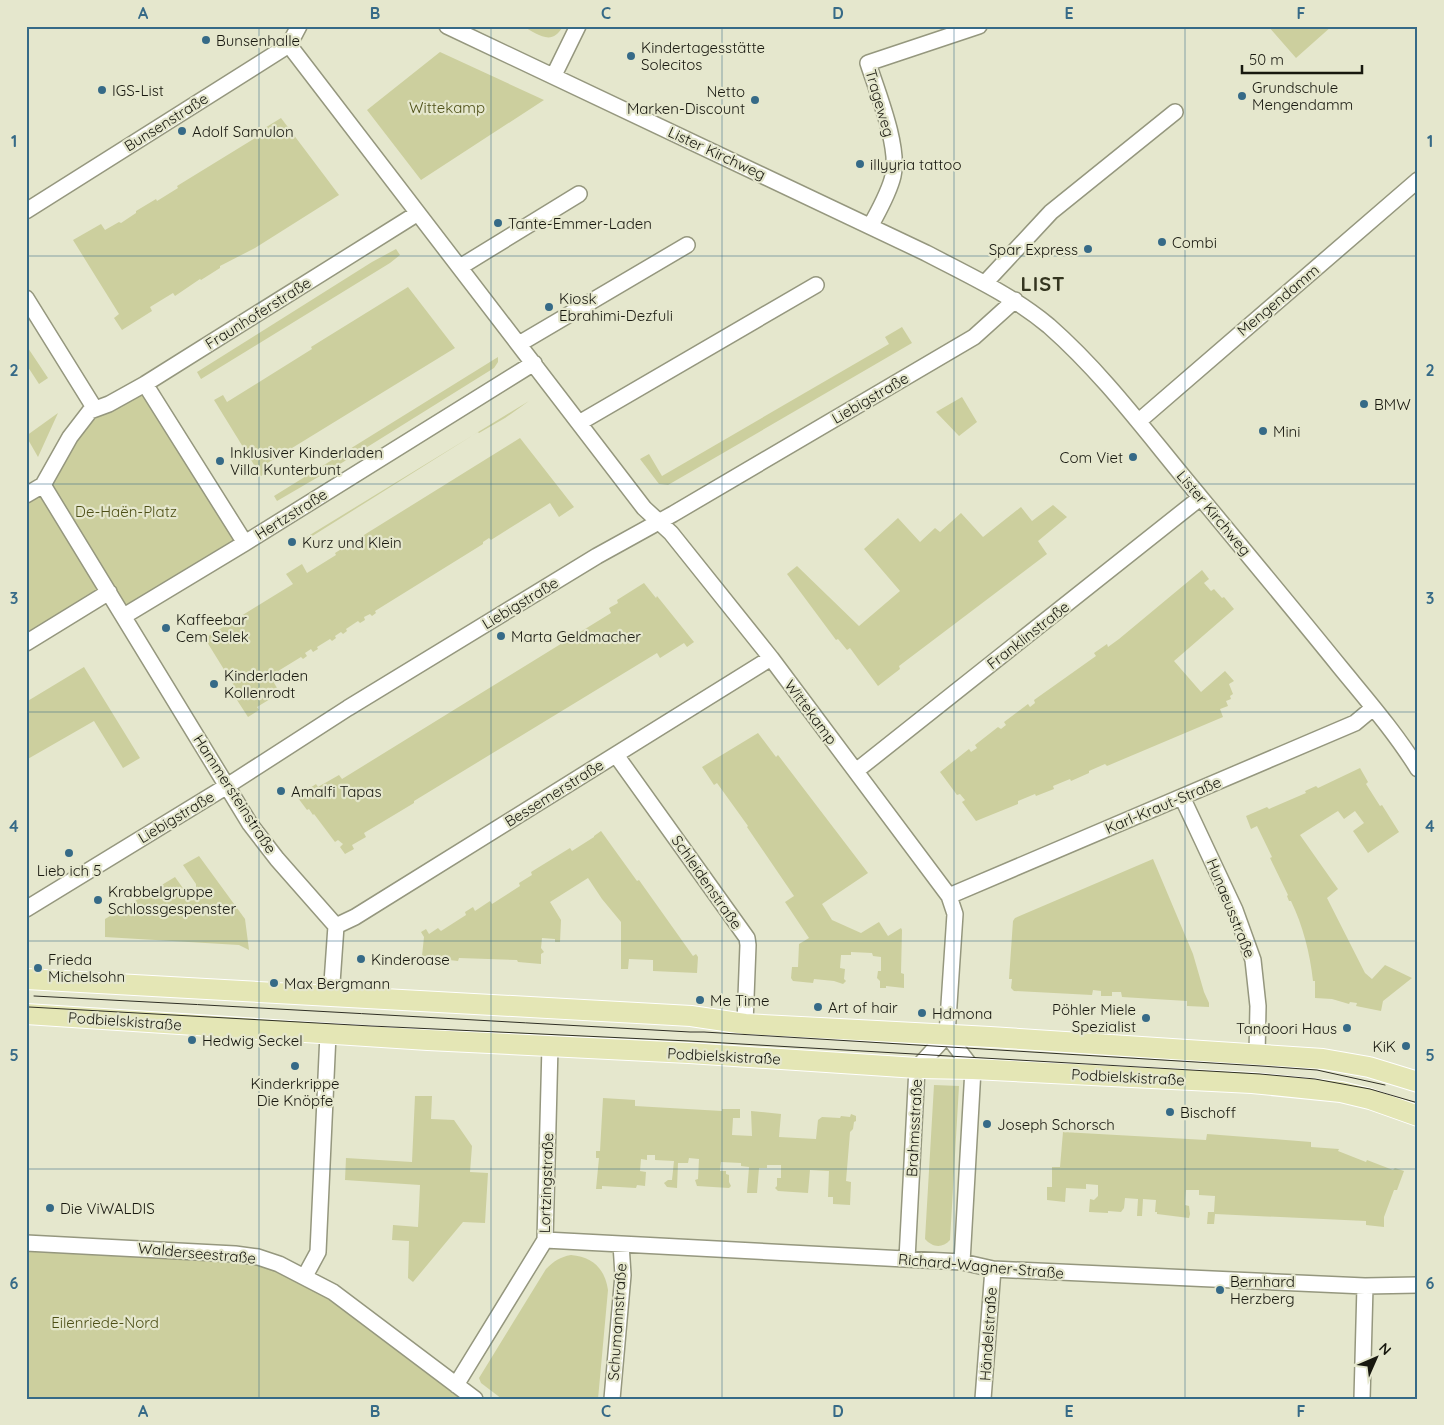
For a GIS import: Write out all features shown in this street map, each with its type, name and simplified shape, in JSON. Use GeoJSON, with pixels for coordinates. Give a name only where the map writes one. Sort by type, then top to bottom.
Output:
{"type":"FeatureCollection","features":[{"type":"Feature","properties":{"kind":"main road","name":"Podbielskistraße"},"geometry":{"type":"LineString","coordinates":[[26,979],[691,1016],[746,1024],[1323,1059],[1369,1067],[1418,1082]]}},
{"type":"Feature","properties":{"kind":"main road","name":"Podbielskistraße"},"geometry":{"type":"LineString","coordinates":[[26,1014],[328,1034],[917,1068],[973,1069],[1252,1083],[1340,1092],[1370,1099],[1418,1116]]}},
{"type":"Feature","properties":{"kind":"street"},"geometry":{"type":"LineString","coordinates":[[289,45],[298,26]]}},
{"type":"Feature","properties":{"kind":"street","name":"Lister Kirchweg"},"geometry":{"type":"LineString","coordinates":[[447,26],[871,225],[985,283],[1015,300],[1048,325],[1080,355],[1122,400],[1373,708],[1412,745],[1418,769]]}},
{"type":"Feature","properties":{"kind":"street"},"geometry":{"type":"LineString","coordinates":[[554,75],[578,26]]}},
{"type":"Feature","properties":{"kind":"street","name":"Trageweg"},"geometry":{"type":"LineString","coordinates":[[871,225],[894,175],[894,153],[885,115],[868,63],[979,26]]}},
{"type":"Feature","properties":{"kind":"street","name":"Bunsenstraße"},"geometry":{"type":"LineString","coordinates":[[26,211],[289,45]]}},
{"type":"Feature","properties":{"kind":"street","name":"Wittekamp"},"geometry":{"type":"LineString","coordinates":[[289,45],[644,508],[672,533],[771,658],[949,896],[955,914],[947,1035]]}},
{"type":"Feature","properties":{"kind":"street"},"geometry":{"type":"LineString","coordinates":[[985,283],[1051,212],[1175,112]]}},
{"type":"Feature","properties":{"kind":"street","name":"Mengendamm"},"geometry":{"type":"LineString","coordinates":[[1139,421],[1418,180]]}},
{"type":"Feature","properties":{"kind":"street"},"geometry":{"type":"LineString","coordinates":[[460,267],[579,194]]}},
{"type":"Feature","properties":{"kind":"street","name":"Fraunhoferstraße"},"geometry":{"type":"LineString","coordinates":[[95,409],[109,404],[145,384],[418,213]]}},
{"type":"Feature","properties":{"kind":"street"},"geometry":{"type":"LineString","coordinates":[[520,344],[687,245]]}},
{"type":"Feature","properties":{"kind":"street"},"geometry":{"type":"LineString","coordinates":[[580,423],[816,285]]}},
{"type":"Feature","properties":{"kind":"street"},"geometry":{"type":"LineString","coordinates":[[26,298],[95,409],[90,411],[70,437],[43,485],[26,495]]}},
{"type":"Feature","properties":{"kind":"street","name":"Liebigstraße"},"geometry":{"type":"LineString","coordinates":[[26,909],[596,556],[974,337],[1015,300]]}},
{"type":"Feature","properties":{"kind":"street","name":"Hertzstraße"},"geometry":{"type":"LineString","coordinates":[[124,616],[245,544],[534,363]]}},
{"type":"Feature","properties":{"kind":"street"},"geometry":{"type":"LineString","coordinates":[[145,384],[245,544]]}},
{"type":"Feature","properties":{"kind":"street"},"geometry":{"type":"LineString","coordinates":[[26,643],[109,592],[43,485]]}},
{"type":"Feature","properties":{"kind":"street","name":"Franklinstraße"},"geometry":{"type":"LineString","coordinates":[[856,771],[1200,498]]}},
{"type":"Feature","properties":{"kind":"street","name":"Hammersteinstraße"},"geometry":{"type":"LineString","coordinates":[[109,592],[250,824],[277,859],[336,926]]}},
{"type":"Feature","properties":{"kind":"street","name":"Bessemerstraße"},"geometry":{"type":"LineString","coordinates":[[336,926],[355,917],[771,658]]}},
{"type":"Feature","properties":{"kind":"street","name":"Karl-Kraut-Straße"},"geometry":{"type":"LineString","coordinates":[[949,896],[1355,723],[1373,708]]}},
{"type":"Feature","properties":{"kind":"street","name":"Schleidenstraße"},"geometry":{"type":"LineString","coordinates":[[616,755],[747,938],[746,1024]]}},
{"type":"Feature","properties":{"kind":"street","name":"Hunaeusstraße"},"geometry":{"type":"LineString","coordinates":[[1182,797],[1235,910],[1253,960],[1258,1006],[1257,1055]]}},
{"type":"Feature","properties":{"kind":"street"},"geometry":{"type":"LineString","coordinates":[[332,997],[336,926]]}},
{"type":"Feature","properties":{"kind":"street"},"geometry":{"type":"LineString","coordinates":[[305,1276],[318,1252],[328,1034]]}},
{"type":"Feature","properties":{"kind":"street"},"geometry":{"type":"LineString","coordinates":[[947,1035],[973,1069],[962,1262]]}},
{"type":"Feature","properties":{"kind":"street","name":"Brahmsstraße"},"geometry":{"type":"LineString","coordinates":[[906,1259],[917,1068],[947,1035]]}},
{"type":"Feature","properties":{"kind":"street","name":"Lortzingstraße"},"geometry":{"type":"LineString","coordinates":[[456,1385],[545,1240],[550,1046]]}},
{"type":"Feature","properties":{"kind":"street","name":"Richard-Wagner-Straße"},"geometry":{"type":"LineString","coordinates":[[545,1240],[962,1262],[993,1270],[1365,1286],[1418,1285]]}},
{"type":"Feature","properties":{"kind":"street","name":"Walderseestraße"},"geometry":{"type":"LineString","coordinates":[[26,1243],[235,1254],[258,1257],[279,1264],[333,1292],[474,1399]]}},
{"type":"Feature","properties":{"kind":"street","name":"Schumannstraße"},"geometry":{"type":"LineString","coordinates":[[612,1399],[623,1274],[621,1244]]}},
{"type":"Feature","properties":{"kind":"street","name":"Händelstraße"},"geometry":{"type":"LineString","coordinates":[[983,1399],[993,1270]]}},
{"type":"Feature","properties":{"kind":"street"},"geometry":{"type":"LineString","coordinates":[[1362,1399],[1365,1286]]}},
{"type":"Feature","properties":{"kind":"green space"},"geometry":{"type":"Polygon","coordinates":[[[522,26],[563,26],[554,36],[544,37],[522,26]]]}},
{"type":"Feature","properties":{"kind":"green space"},"geometry":{"type":"Polygon","coordinates":[[[1268,26],[1332,26],[1296,58],[1268,26]]]}},
{"type":"Feature","properties":{"kind":"green space","name":"Wittekamp"},"geometry":{"type":"Polygon","coordinates":[[[440,52],[544,100],[421,180],[367,110],[440,52]]]}},
{"type":"Feature","properties":{"kind":"green space"},"geometry":{"type":"Polygon","coordinates":[[[281,118],[339,195],[255,248],[220,266],[220,268],[175,296],[173,293],[150,307],[152,311],[122,330],[114,318],[119,314],[73,240],[101,224],[105,230],[119,222],[121,223],[136,213],[136,211],[156,199],[157,201],[178,188],[177,186],[257,137],[255,134],[281,118]]]}},
{"type":"Feature","properties":{"kind":"green space"},"geometry":{"type":"Polygon","coordinates":[[[396,249],[400,255],[390,263],[201,379],[197,372],[372,262],[396,249]]]}},
{"type":"Feature","properties":{"kind":"green space"},"geometry":{"type":"Polygon","coordinates":[[[408,287],[455,348],[266,464],[270,470],[261,476],[214,400],[223,395],[227,402],[408,287]]]}},
{"type":"Feature","properties":{"kind":"green space"},"geometry":{"type":"Polygon","coordinates":[[[902,327],[912,343],[668,485],[659,484],[640,459],[649,454],[662,476],[889,344],[885,337],[902,327]]]}},
{"type":"Feature","properties":{"kind":"green space"},"geometry":{"type":"Polygon","coordinates":[[[26,345],[48,378],[39,384],[26,364],[26,345]]]}},
{"type":"Feature","properties":{"kind":"green space"},"geometry":{"type":"Polygon","coordinates":[[[498,357],[498,362],[494,368],[277,501],[274,496],[498,357]]]}},
{"type":"Feature","properties":{"kind":"green space","name":"De-Haën-Platz"},"geometry":{"type":"Polygon","coordinates":[[[145,384],[245,543],[124,616],[109,593],[26,643],[26,495],[90,411],[145,384]]]}},
{"type":"Feature","properties":{"kind":"green space"},"geometry":{"type":"Polygon","coordinates":[[[962,397],[977,422],[959,436],[936,412],[962,397]]]}},
{"type":"Feature","properties":{"kind":"green space"},"geometry":{"type":"Polygon","coordinates":[[[529,401],[505,418],[478,432],[529,401]]]}},
{"type":"Feature","properties":{"kind":"green space"},"geometry":{"type":"Polygon","coordinates":[[[58,413],[38,457],[26,436],[58,413]]]}},
{"type":"Feature","properties":{"kind":"green space"},"geometry":{"type":"Polygon","coordinates":[[[520,438],[574,507],[559,517],[550,503],[491,540],[489,538],[483,544],[375,611],[376,613],[372,616],[370,614],[364,617],[365,620],[360,623],[358,621],[346,629],[347,631],[343,634],[341,632],[335,636],[336,638],[332,641],[330,639],[317,647],[318,649],[313,652],[311,649],[305,653],[307,656],[303,659],[301,657],[270,676],[280,693],[257,707],[259,710],[248,717],[237,700],[241,697],[207,642],[204,643],[202,640],[293,584],[286,574],[302,564],[307,573],[336,555],[335,553],[520,438]]]}},
{"type":"Feature","properties":{"kind":"green space"},"geometry":{"type":"Polygon","coordinates":[[[466,439],[306,540],[305,538],[466,439]]]}},
{"type":"Feature","properties":{"kind":"green space"},"geometry":{"type":"Polygon","coordinates":[[[1053,505],[1067,517],[1038,541],[1047,554],[899,666],[900,669],[878,686],[850,648],[847,650],[838,639],[836,640],[787,574],[797,566],[859,626],[900,591],[864,549],[898,518],[920,542],[935,528],[940,532],[961,513],[983,537],[1021,507],[1032,521],[1053,505]]]}},
{"type":"Feature","properties":{"kind":"green space"},"geometry":{"type":"Polygon","coordinates":[[[1202,570],[1209,579],[1204,583],[1211,591],[1214,589],[1222,598],[1224,597],[1234,609],[1174,661],[1201,692],[1225,671],[1234,681],[1229,684],[1233,694],[1230,696],[1231,699],[1226,701],[1228,706],[1220,709],[1223,717],[1107,766],[1105,764],[1071,781],[1070,779],[1053,786],[1054,789],[1036,796],[1035,794],[1018,801],[1018,804],[976,821],[962,802],[965,800],[960,794],[957,795],[940,772],[969,749],[971,752],[977,748],[975,745],[998,727],[1001,729],[1006,725],[1004,722],[1028,704],[1030,707],[1035,703],[1034,700],[1096,656],[1094,653],[1107,644],[1108,647],[1119,639],[1202,570]]]}},
{"type":"Feature","properties":{"kind":"green space"},"geometry":{"type":"Polygon","coordinates":[[[644,583],[656,598],[657,596],[694,642],[687,647],[684,643],[660,658],[657,653],[364,833],[366,837],[352,845],[354,849],[345,854],[340,847],[343,844],[338,840],[335,842],[314,814],[309,809],[307,810],[295,794],[305,788],[307,790],[316,784],[318,787],[339,775],[342,779],[611,613],[609,608],[618,603],[617,600],[644,583]]]}},
{"type":"Feature","properties":{"kind":"green space"},"geometry":{"type":"Polygon","coordinates":[[[84,667],[140,758],[123,768],[94,721],[26,760],[26,702],[84,667]]]}},
{"type":"Feature","properties":{"kind":"green space"},"geometry":{"type":"Polygon","coordinates":[[[758,733],[776,757],[778,755],[868,873],[822,904],[832,920],[861,933],[879,922],[888,936],[901,928],[901,973],[904,974],[904,988],[886,986],[886,988],[880,988],[880,981],[877,978],[878,971],[881,971],[881,957],[873,956],[872,953],[851,952],[851,955],[841,955],[840,968],[845,969],[844,979],[846,981],[843,984],[814,979],[813,983],[793,981],[791,978],[792,967],[798,967],[799,944],[809,938],[785,902],[794,896],[748,826],[717,783],[714,785],[702,767],[758,733]]]}},
{"type":"Feature","properties":{"kind":"green space"},"geometry":{"type":"Polygon","coordinates":[[[1360,768],[1368,782],[1366,784],[1399,832],[1368,853],[1353,831],[1364,823],[1355,811],[1344,819],[1338,811],[1300,835],[1338,889],[1327,898],[1365,973],[1372,979],[1385,965],[1412,978],[1383,1001],[1381,1011],[1356,1006],[1357,1003],[1350,1002],[1349,1004],[1332,999],[1315,998],[1315,981],[1313,981],[1308,950],[1299,920],[1257,826],[1251,829],[1246,816],[1267,807],[1269,809],[1306,793],[1305,791],[1316,786],[1318,788],[1360,768]]]}},
{"type":"Feature","properties":{"kind":"green space"},"geometry":{"type":"Polygon","coordinates":[[[601,831],[637,881],[639,880],[693,956],[696,954],[698,957],[697,973],[653,971],[653,960],[629,959],[628,969],[621,969],[621,922],[588,878],[550,902],[561,920],[560,942],[555,942],[555,939],[542,938],[541,948],[544,952],[541,954],[541,964],[518,962],[517,960],[459,958],[458,961],[449,960],[449,957],[422,956],[424,937],[421,932],[426,929],[429,934],[438,928],[441,931],[466,915],[465,912],[473,907],[475,911],[490,901],[492,904],[520,886],[519,883],[532,875],[531,872],[570,848],[572,851],[601,831]]]}},
{"type":"Feature","properties":{"kind":"green space"},"geometry":{"type":"Polygon","coordinates":[[[199,856],[245,919],[249,950],[239,945],[105,937],[105,919],[175,877],[185,891],[186,901],[196,900],[196,884],[183,865],[199,856]]]}},
{"type":"Feature","properties":{"kind":"green space"},"geometry":{"type":"Polygon","coordinates":[[[1153,859],[1193,954],[1209,1007],[1187,1006],[1187,1001],[1122,997],[1121,992],[1112,992],[1112,996],[1101,996],[1101,991],[1093,990],[1092,995],[1014,991],[1011,988],[1012,979],[1009,979],[1013,921],[1015,918],[1153,859]]]}},
{"type":"Feature","properties":{"kind":"green space"},"geometry":{"type":"Polygon","coordinates":[[[934,1085],[959,1086],[950,1240],[940,1246],[931,1244],[925,1239],[934,1085]]]}},
{"type":"Feature","properties":{"kind":"green space"},"geometry":{"type":"Polygon","coordinates":[[[415,1096],[432,1096],[431,1119],[454,1120],[472,1146],[470,1172],[488,1173],[485,1223],[463,1222],[413,1282],[408,1278],[409,1241],[392,1240],[393,1225],[418,1227],[420,1185],[345,1180],[346,1158],[412,1162],[415,1096]]]}},
{"type":"Feature","properties":{"kind":"green space"},"geometry":{"type":"Polygon","coordinates":[[[603,1098],[635,1100],[635,1106],[722,1111],[722,1109],[740,1109],[740,1118],[733,1118],[732,1135],[752,1136],[751,1111],[781,1114],[779,1137],[816,1139],[818,1120],[822,1117],[850,1117],[851,1114],[856,1116],[853,1129],[850,1132],[846,1181],[851,1182],[850,1205],[833,1204],[833,1197],[828,1197],[829,1171],[810,1170],[808,1193],[778,1191],[775,1188],[777,1186],[777,1178],[781,1178],[781,1165],[767,1165],[767,1168],[759,1168],[757,1193],[747,1193],[749,1167],[741,1166],[741,1163],[721,1162],[720,1171],[726,1171],[726,1174],[729,1175],[731,1186],[729,1188],[697,1186],[695,1180],[698,1179],[699,1159],[689,1158],[688,1163],[678,1163],[677,1188],[667,1187],[664,1183],[672,1180],[674,1161],[655,1160],[655,1155],[647,1155],[647,1160],[641,1159],[640,1171],[646,1172],[645,1186],[637,1185],[636,1188],[602,1186],[602,1189],[596,1189],[599,1158],[596,1158],[596,1151],[600,1151],[603,1098]]]}},
{"type":"Feature","properties":{"kind":"green space"},"geometry":{"type":"Polygon","coordinates":[[[1063,1132],[1206,1140],[1207,1134],[1311,1142],[1311,1147],[1339,1149],[1338,1151],[1366,1162],[1367,1160],[1393,1170],[1395,1168],[1404,1171],[1397,1190],[1394,1190],[1384,1217],[1384,1227],[1366,1225],[1366,1221],[1215,1214],[1214,1224],[1207,1224],[1208,1212],[1214,1212],[1215,1196],[1199,1195],[1199,1190],[1186,1190],[1185,1205],[1189,1206],[1189,1218],[1157,1214],[1155,1212],[1156,1200],[1143,1199],[1142,1216],[1137,1216],[1138,1199],[1125,1198],[1124,1208],[1121,1212],[1089,1212],[1090,1199],[1094,1200],[1098,1196],[1098,1185],[1086,1184],[1086,1189],[1066,1188],[1065,1202],[1047,1200],[1047,1187],[1052,1187],[1052,1167],[1060,1167],[1063,1132]]]}},
{"type":"Feature","properties":{"kind":"green space","name":"Eilenriede-Nord"},"geometry":{"type":"Polygon","coordinates":[[[26,1243],[279,1264],[474,1399],[26,1399],[26,1243]]]}},
{"type":"Feature","properties":{"kind":"green space"},"geometry":{"type":"Polygon","coordinates":[[[571,1255],[586,1258],[597,1265],[604,1276],[608,1290],[598,1399],[502,1399],[481,1383],[479,1378],[546,1269],[557,1260],[571,1255]]]}},
{"type":"Feature","properties":{"kind":"tram line"},"geometry":{"type":"LineString","coordinates":[[34,996],[704,1032],[1261,1066],[1317,1070],[1385,1085]]}},
{"type":"Feature","properties":{"kind":"tram line"},"geometry":{"type":"LineString","coordinates":[[29,1007],[689,1041],[1260,1074],[1315,1079],[1370,1089],[1418,1103]]}},
{"type":"Feature","properties":{"kind":"place","name":"Bunsenhalle"},"geometry":{"type":"Point","coordinates":[206,40]}},
{"type":"Feature","properties":{"kind":"place","name":"Kindertagesstätte Solecitos"},"geometry":{"type":"Point","coordinates":[631,56]}},
{"type":"Feature","properties":{"kind":"place","name":"IGS-List"},"geometry":{"type":"Point","coordinates":[102,90]}},
{"type":"Feature","properties":{"kind":"place","name":"Grundschule Mengendamm"},"geometry":{"type":"Point","coordinates":[1242,96]}},
{"type":"Feature","properties":{"kind":"place","name":"Netto Marken-Discount"},"geometry":{"type":"Point","coordinates":[755,100]}},
{"type":"Feature","properties":{"kind":"place","name":"Adolf Samulon"},"geometry":{"type":"Point","coordinates":[182,131]}},
{"type":"Feature","properties":{"kind":"place","name":"illyyria tattoo"},"geometry":{"type":"Point","coordinates":[860,164]}},
{"type":"Feature","properties":{"kind":"place","name":"Tante-Emmer-Laden"},"geometry":{"type":"Point","coordinates":[498,223]}},
{"type":"Feature","properties":{"kind":"place","name":"Combi"},"geometry":{"type":"Point","coordinates":[1162,242]}},
{"type":"Feature","properties":{"kind":"place","name":"Spar Express"},"geometry":{"type":"Point","coordinates":[1088,249]}},
{"type":"Feature","properties":{"kind":"place","name":"Kiosk Ebrahimi-Dezfuli"},"geometry":{"type":"Point","coordinates":[549,307]}},
{"type":"Feature","properties":{"kind":"place","name":"BMW"},"geometry":{"type":"Point","coordinates":[1364,404]}},
{"type":"Feature","properties":{"kind":"place","name":"Mini"},"geometry":{"type":"Point","coordinates":[1263,431]}},
{"type":"Feature","properties":{"kind":"place","name":"Com Viet"},"geometry":{"type":"Point","coordinates":[1133,457]}},
{"type":"Feature","properties":{"kind":"place","name":"Inklusiver Kinderladen Villa Kunterbunt"},"geometry":{"type":"Point","coordinates":[220,461]}},
{"type":"Feature","properties":{"kind":"place","name":"Kurz und Klein"},"geometry":{"type":"Point","coordinates":[292,542]}},
{"type":"Feature","properties":{"kind":"place","name":"Kaffeebar Cem Selek"},"geometry":{"type":"Point","coordinates":[166,628]}},
{"type":"Feature","properties":{"kind":"place","name":"Marta Geldmacher"},"geometry":{"type":"Point","coordinates":[501,636]}},
{"type":"Feature","properties":{"kind":"place","name":"Kinderladen Kollenrodt"},"geometry":{"type":"Point","coordinates":[214,684]}},
{"type":"Feature","properties":{"kind":"place","name":"Amalfi Tapas"},"geometry":{"type":"Point","coordinates":[281,791]}},
{"type":"Feature","properties":{"kind":"place","name":"Lieb ich 5"},"geometry":{"type":"Point","coordinates":[69,853]}},
{"type":"Feature","properties":{"kind":"place","name":"Krabbelgruppe Schlossgespenster"},"geometry":{"type":"Point","coordinates":[98,900]}},
{"type":"Feature","properties":{"kind":"place","name":"Kinderoase"},"geometry":{"type":"Point","coordinates":[361,959]}},
{"type":"Feature","properties":{"kind":"place","name":"Frieda Michelsohn"},"geometry":{"type":"Point","coordinates":[38,968]}},
{"type":"Feature","properties":{"kind":"place","name":"Max Bergmann"},"geometry":{"type":"Point","coordinates":[274,983]}},
{"type":"Feature","properties":{"kind":"place","name":"Me Time"},"geometry":{"type":"Point","coordinates":[700,1000]}},
{"type":"Feature","properties":{"kind":"place","name":"Art of hair"},"geometry":{"type":"Point","coordinates":[818,1007]}},
{"type":"Feature","properties":{"kind":"place","name":"Hdmona"},"geometry":{"type":"Point","coordinates":[922,1013]}},
{"type":"Feature","properties":{"kind":"place","name":"Pöhler Miele Spezialist"},"geometry":{"type":"Point","coordinates":[1146,1018]}},
{"type":"Feature","properties":{"kind":"place","name":"Tandoori Haus"},"geometry":{"type":"Point","coordinates":[1347,1028]}},
{"type":"Feature","properties":{"kind":"place","name":"Hedwig Seckel"},"geometry":{"type":"Point","coordinates":[192,1040]}},
{"type":"Feature","properties":{"kind":"place","name":"KiK"},"geometry":{"type":"Point","coordinates":[1406,1046]}},
{"type":"Feature","properties":{"kind":"place","name":"Kinderkrippe Die Knöpfe"},"geometry":{"type":"Point","coordinates":[295,1066]}},
{"type":"Feature","properties":{"kind":"place","name":"Bischoff"},"geometry":{"type":"Point","coordinates":[1170,1112]}},
{"type":"Feature","properties":{"kind":"place","name":"Joseph Schorsch"},"geometry":{"type":"Point","coordinates":[987,1124]}},
{"type":"Feature","properties":{"kind":"place","name":"Die ViWALDIS"},"geometry":{"type":"Point","coordinates":[50,1208]}},
{"type":"Feature","properties":{"kind":"place","name":"Bernhard Herzberg"},"geometry":{"type":"Point","coordinates":[1220,1290]}},
{"type":"Feature","properties":{"kind":"district","name":"LIST"},"geometry":{"type":"Point","coordinates":[1043,283]}}]}
